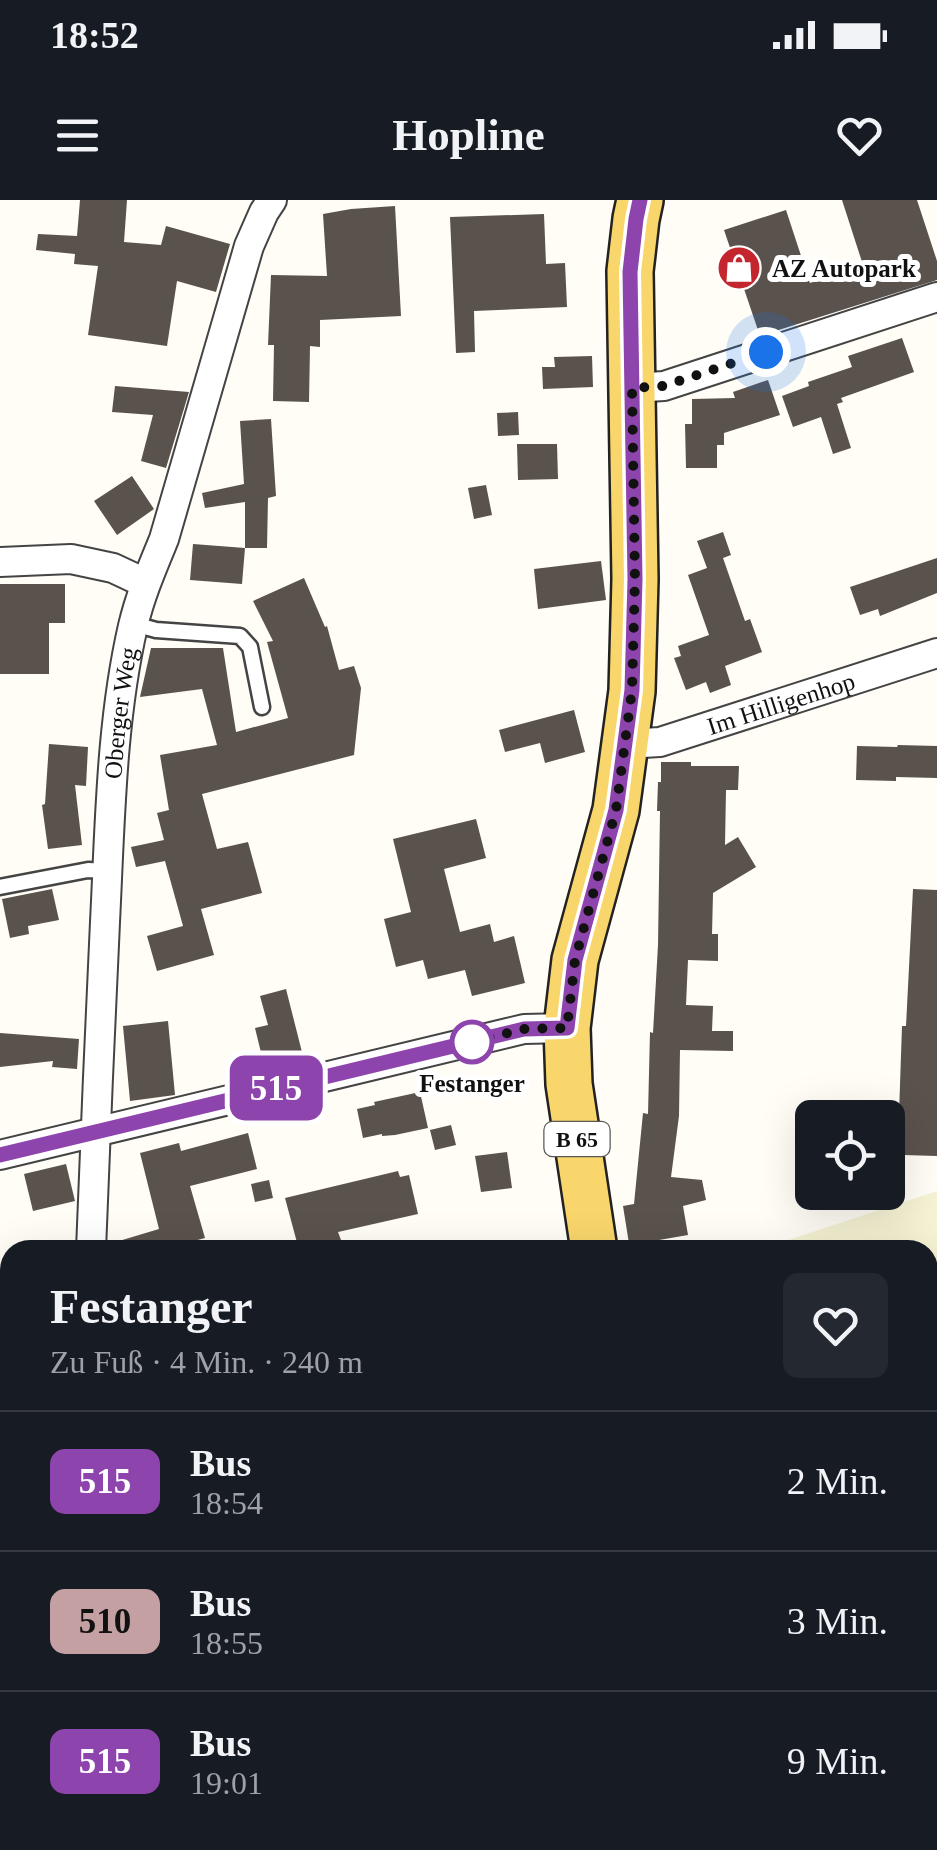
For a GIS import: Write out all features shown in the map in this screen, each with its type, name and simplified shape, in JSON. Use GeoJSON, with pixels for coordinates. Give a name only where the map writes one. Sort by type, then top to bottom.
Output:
{"type":"FeatureCollection","features":[{"type":"Feature","properties":{"kind":"main road","name":"B 65"},"geometry":{"type":"LineString","coordinates":[[592,1240],[569,1084],[567,1028],[575,960],[616,810],[632,690],[635,644],[630,272],[640,200]]}},
{"type":"Feature","properties":{"kind":"street","name":"Oberger Weg"},"geometry":{"type":"LineString","coordinates":[[91,1240],[119,706],[145,583],[164,540],[249,246],[272,200]]}},
{"type":"Feature","properties":{"kind":"street"},"geometry":{"type":"LineString","coordinates":[[632,388],[664,386],[937,297]]}},
{"type":"Feature","properties":{"kind":"street"},"geometry":{"type":"LineString","coordinates":[[0,562],[71,559],[112,568],[145,583]]}},
{"type":"Feature","properties":{"kind":"street","name":"Im Hilligenhop"},"geometry":{"type":"LineString","coordinates":[[625,744],[660,742],[937,653]]}},
{"type":"Feature","properties":{"kind":"street"},"geometry":{"type":"LineString","coordinates":[[0,1155],[524,1029],[567,1028]]}},
{"type":"Feature","properties":{"kind":"lane"},"geometry":{"type":"LineString","coordinates":[[134,624],[156,630],[240,636],[250,647],[262,708]]}},
{"type":"Feature","properties":{"kind":"lane"},"geometry":{"type":"LineString","coordinates":[[0,886],[88,870],[108,871]]}},
{"type":"Feature","properties":{"kind":"shaded area"},"geometry":{"type":"Polygon","coordinates":[[[937,1191],[937,1240],[788,1240],[879,1210],[905,1210],[905,1202],[937,1191]]]}},
{"type":"Feature","properties":{"kind":"building"},"geometry":{"type":"Polygon","coordinates":[[[80,200],[127,200],[124,242],[161,245],[166,226],[230,244],[216,292],[177,281],[167,346],[88,335],[98,266],[74,264],[75,254],[36,250],[38,234],[77,236],[80,200]]]}},
{"type":"Feature","properties":{"kind":"building"},"geometry":{"type":"Polygon","coordinates":[[[842,200],[917,200],[937,261],[937,280],[760,336],[724,230],[786,210],[810,283],[863,265],[842,200]]]}},
{"type":"Feature","properties":{"kind":"building"},"geometry":{"type":"Polygon","coordinates":[[[395,206],[401,316],[320,320],[320,347],[310,346],[309,402],[273,401],[274,345],[268,345],[271,275],[327,276],[323,214],[395,206]]]}},
{"type":"Feature","properties":{"kind":"building"},"geometry":{"type":"Polygon","coordinates":[[[544,214],[546,264],[565,263],[567,307],[474,311],[475,352],[456,353],[450,217],[544,214]]]}},
{"type":"Feature","properties":{"kind":"building"},"geometry":{"type":"Polygon","coordinates":[[[902,338],[914,372],[841,398],[843,402],[837,404],[851,448],[833,454],[821,417],[793,427],[782,396],[852,367],[848,356],[902,338]]]}},
{"type":"Feature","properties":{"kind":"building"},"geometry":{"type":"Polygon","coordinates":[[[592,356],[593,387],[543,389],[542,367],[555,367],[554,357],[592,356]]]}},
{"type":"Feature","properties":{"kind":"building"},"geometry":{"type":"Polygon","coordinates":[[[768,380],[780,415],[724,433],[724,445],[717,445],[717,468],[686,468],[685,424],[692,424],[692,399],[735,398],[733,392],[768,380]]]}},
{"type":"Feature","properties":{"kind":"building"},"geometry":{"type":"Polygon","coordinates":[[[115,386],[189,392],[166,468],[141,461],[153,415],[112,412],[115,386]]]}},
{"type":"Feature","properties":{"kind":"building"},"geometry":{"type":"Polygon","coordinates":[[[518,412],[519,435],[498,436],[497,413],[518,412]]]}},
{"type":"Feature","properties":{"kind":"building"},"geometry":{"type":"Polygon","coordinates":[[[271,419],[276,496],[268,498],[267,548],[245,548],[245,502],[205,508],[202,493],[244,484],[240,421],[271,419]]]}},
{"type":"Feature","properties":{"kind":"building"},"geometry":{"type":"Polygon","coordinates":[[[517,444],[557,444],[558,479],[518,480],[517,444]]]}},
{"type":"Feature","properties":{"kind":"building"},"geometry":{"type":"Polygon","coordinates":[[[132,476],[154,509],[117,535],[94,501],[132,476]]]}},
{"type":"Feature","properties":{"kind":"building"},"geometry":{"type":"Polygon","coordinates":[[[486,485],[492,515],[474,519],[468,488],[486,485]]]}},
{"type":"Feature","properties":{"kind":"building"},"geometry":{"type":"Polygon","coordinates":[[[723,532],[731,555],[723,558],[745,621],[750,619],[762,652],[725,666],[731,685],[710,693],[706,682],[686,690],[674,658],[681,656],[678,646],[709,635],[688,575],[707,568],[697,541],[723,532]]]}},
{"type":"Feature","properties":{"kind":"building"},"geometry":{"type":"Polygon","coordinates":[[[193,544],[245,548],[242,584],[190,580],[193,544]]]}},
{"type":"Feature","properties":{"kind":"building"},"geometry":{"type":"Polygon","coordinates":[[[937,558],[937,593],[880,616],[878,609],[860,615],[850,587],[937,558]]]}},
{"type":"Feature","properties":{"kind":"building"},"geometry":{"type":"Polygon","coordinates":[[[601,561],[606,600],[538,609],[534,569],[601,561]]]}},
{"type":"Feature","properties":{"kind":"building"},"geometry":{"type":"Polygon","coordinates":[[[304,578],[327,626],[339,670],[354,666],[361,688],[354,755],[202,794],[217,849],[248,842],[262,893],[201,909],[214,955],[157,971],[147,936],[183,926],[165,861],[136,867],[131,847],[164,840],[157,813],[169,810],[160,755],[217,745],[202,689],[140,697],[151,648],[223,648],[236,732],[288,718],[267,642],[273,641],[253,601],[304,578]]]}},
{"type":"Feature","properties":{"kind":"building"},"geometry":{"type":"Polygon","coordinates":[[[0,584],[65,584],[65,623],[49,623],[49,674],[0,674],[0,584]]]}},
{"type":"Feature","properties":{"kind":"building"},"geometry":{"type":"Polygon","coordinates":[[[574,710],[585,752],[545,763],[540,743],[505,752],[499,730],[574,710]]]}},
{"type":"Feature","properties":{"kind":"building"},"geometry":{"type":"Polygon","coordinates":[[[49,744],[88,747],[86,786],[75,785],[82,845],[48,849],[42,805],[49,744]]]}},
{"type":"Feature","properties":{"kind":"building"},"geometry":{"type":"Polygon","coordinates":[[[857,746],[937,746],[937,778],[856,780],[857,746]]]}},
{"type":"Feature","properties":{"kind":"building"},"geometry":{"type":"Polygon","coordinates":[[[661,762],[739,766],[738,790],[726,790],[725,845],[738,837],[756,867],[713,893],[712,934],[718,934],[718,961],[688,960],[686,1005],[713,1006],[712,1031],[733,1031],[733,1051],[680,1050],[679,1116],[671,1177],[702,1180],[706,1200],[683,1206],[688,1235],[628,1240],[623,1206],[634,1204],[643,1113],[648,1114],[658,945],[657,811],[661,762]]]}},
{"type":"Feature","properties":{"kind":"building"},"geometry":{"type":"Polygon","coordinates":[[[476,819],[486,858],[444,869],[460,932],[490,924],[494,942],[514,936],[525,983],[472,996],[465,970],[428,979],[423,960],[396,967],[384,919],[411,912],[393,839],[476,819]]]}},
{"type":"Feature","properties":{"kind":"building"},"geometry":{"type":"Polygon","coordinates":[[[52,889],[59,920],[28,926],[29,934],[10,938],[2,899],[52,889]]]}},
{"type":"Feature","properties":{"kind":"building"},"geometry":{"type":"Polygon","coordinates":[[[913,889],[937,890],[937,1156],[905,1155],[905,1100],[899,1100],[902,1026],[906,1026],[913,889]]]}},
{"type":"Feature","properties":{"kind":"building"},"geometry":{"type":"Polygon","coordinates":[[[286,989],[303,1056],[264,1065],[255,1028],[268,1025],[260,996],[286,989]]]}},
{"type":"Feature","properties":{"kind":"building"},"geometry":{"type":"Polygon","coordinates":[[[168,1021],[175,1095],[130,1101],[123,1026],[168,1021]]]}},
{"type":"Feature","properties":{"kind":"building"},"geometry":{"type":"Polygon","coordinates":[[[0,1033],[79,1039],[77,1069],[52,1067],[53,1061],[0,1067],[0,1033]]]}},
{"type":"Feature","properties":{"kind":"building"},"geometry":{"type":"Polygon","coordinates":[[[420,1092],[428,1128],[363,1138],[357,1109],[420,1092]]]}},
{"type":"Feature","properties":{"kind":"building"},"geometry":{"type":"Polygon","coordinates":[[[451,1125],[456,1145],[435,1150],[430,1130],[451,1125]]]}},
{"type":"Feature","properties":{"kind":"building"},"geometry":{"type":"Polygon","coordinates":[[[248,1133],[257,1169],[190,1186],[205,1238],[122,1240],[159,1229],[140,1153],[179,1143],[181,1151],[248,1133]]]}},
{"type":"Feature","properties":{"kind":"building"},"geometry":{"type":"Polygon","coordinates":[[[507,1152],[512,1188],[481,1192],[475,1156],[507,1152]]]}},
{"type":"Feature","properties":{"kind":"building"},"geometry":{"type":"Polygon","coordinates":[[[66,1164],[75,1201],[33,1211],[24,1174],[66,1164]]]}},
{"type":"Feature","properties":{"kind":"building"},"geometry":{"type":"Polygon","coordinates":[[[398,1171],[400,1177],[409,1175],[418,1214],[338,1232],[341,1240],[296,1240],[285,1198],[398,1171]]]}},
{"type":"Feature","properties":{"kind":"building"},"geometry":{"type":"Polygon","coordinates":[[[269,1180],[273,1198],[255,1202],[251,1184],[269,1180]]]}},
{"type":"Feature","properties":{"kind":"bus line","name":"515"},"geometry":{"type":"LineString","coordinates":[[0,1155],[524,1029],[567,1028],[575,960],[616,810],[632,690],[635,579],[630,272],[640,200]]}},
{"type":"Feature","properties":{"kind":"place","name":"AZ Autopark"},"geometry":{"type":"Point","coordinates":[739,268]}},
{"type":"Feature","properties":{"kind":"place","name":"Festanger"},"geometry":{"type":"Point","coordinates":[472,1042]}},
{"type":"Feature","properties":{"kind":"route"},"geometry":{"type":"LineString","coordinates":[[472,1042],[524,1029],[567,1028],[575,960],[616,810],[632,690],[632,388],[664,386],[766,352]]}}]}
